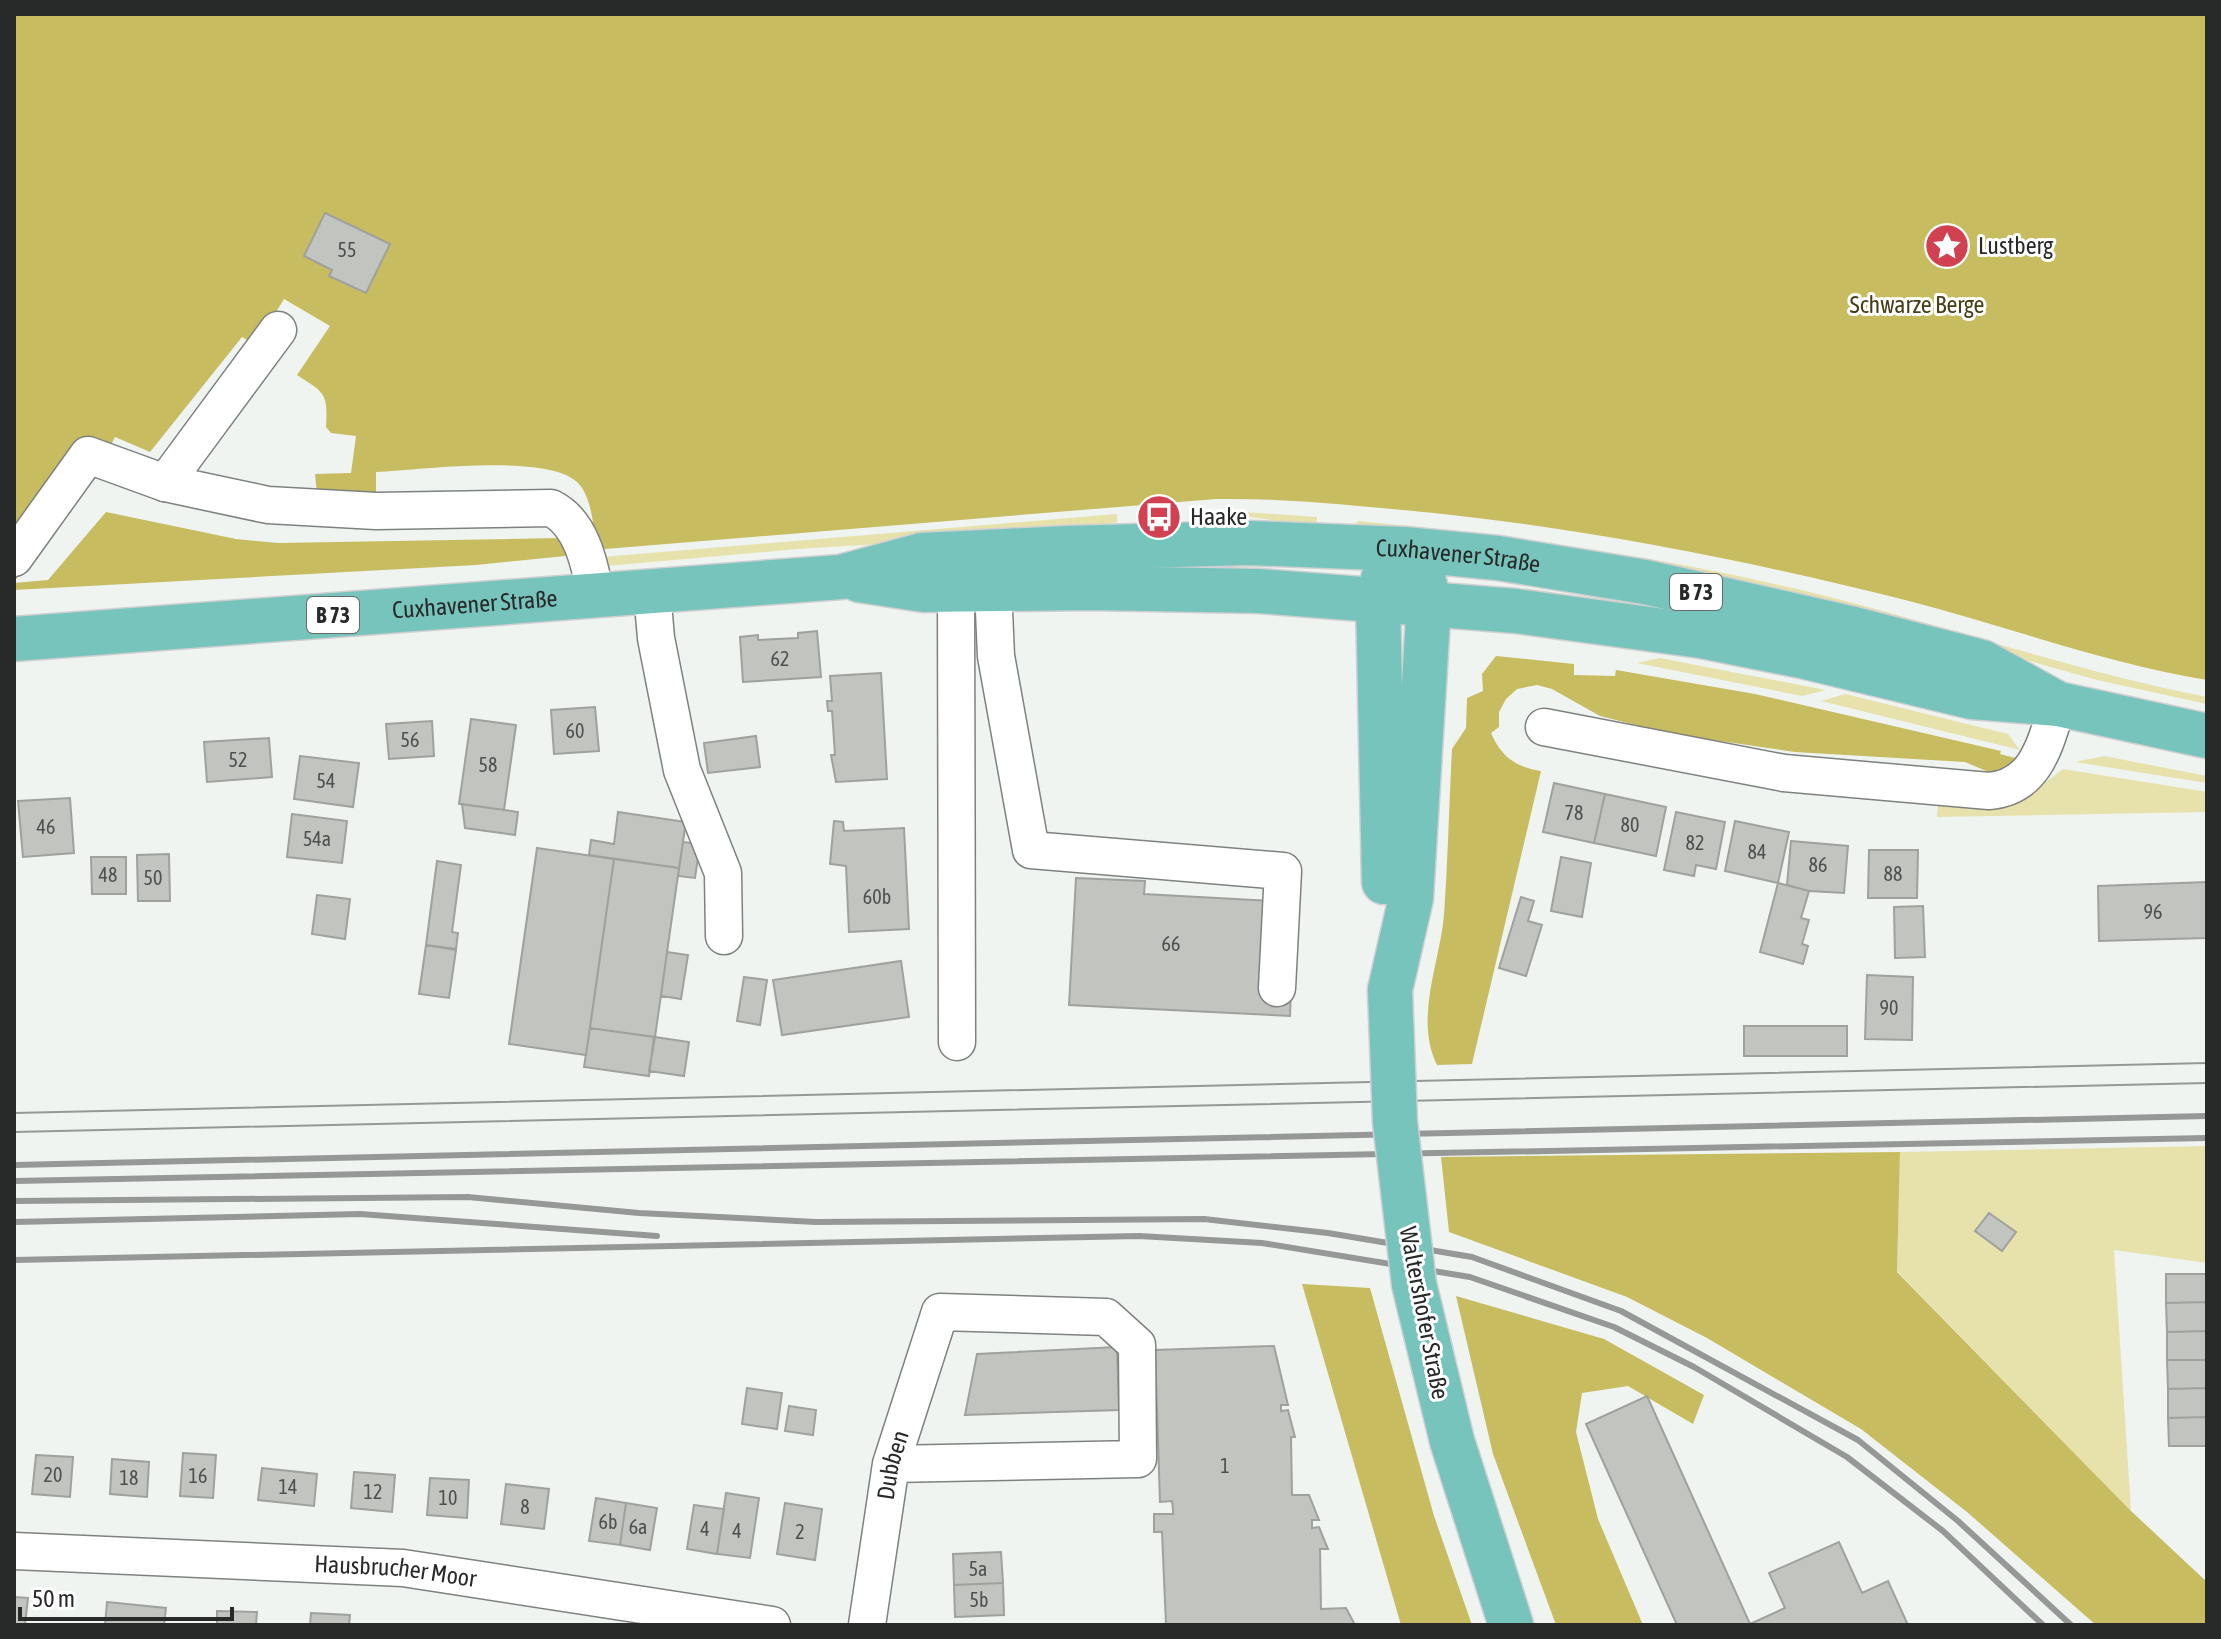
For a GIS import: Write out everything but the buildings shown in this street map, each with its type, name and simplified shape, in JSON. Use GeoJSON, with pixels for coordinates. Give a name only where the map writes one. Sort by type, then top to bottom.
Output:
{"type":"FeatureCollection","features":[{"type":"Feature","properties":{"kind":"main road","name":"Cuxhavener Straße"},"geometry":{"type":"LineString","coordinates":[[14,639],[841,577],[922,555],[1249,543],[1404,549],[1564,567],[1769,607],[1982,662],[2058,704]]}},
{"type":"Feature","properties":{"kind":"main road"},"geometry":{"type":"LineString","coordinates":[[1378,598],[1387,566],[1404,549],[1420,569],[1429,602]]}},
{"type":"Feature","properties":{"kind":"main road","name":"Cuxhavener Straße"},"geometry":{"type":"LineString","coordinates":[[841,577],[924,590],[1150,588],[1429,602],[1701,636],[1806,657],[1972,697],[2058,704],[2207,736]]}},
{"type":"Feature","properties":{"kind":"main road","name":"Waltershofer Straße"},"geometry":{"type":"LineString","coordinates":[[1378,598],[1385,804],[1383,910],[1396,1136],[1414,1284],[1441,1402],[1511,1625]]}},
{"type":"Feature","properties":{"kind":"main road","name":"Waltershofer Straße"},"geometry":{"type":"LineString","coordinates":[[1390,990],[1411,898],[1429,602]]}},
{"type":"Feature","properties":{"kind":"street"},"geometry":{"type":"LineString","coordinates":[[165,483],[278,330]]}},
{"type":"Feature","properties":{"kind":"street"},"geometry":{"type":"LineString","coordinates":[[14,558],[88,455],[165,483],[216,496],[295,508],[551,508],[562,516],[589,557],[596,596]]}},
{"type":"Feature","properties":{"kind":"street"},"geometry":{"type":"LineString","coordinates":[[974,589],[996,656],[1031,850],[1283,871],[1277,988]]}},
{"type":"Feature","properties":{"kind":"street"},"geometry":{"type":"LineString","coordinates":[[957,1042],[974,589]]}},
{"type":"Feature","properties":{"kind":"street"},"geometry":{"type":"LineString","coordinates":[[652,592],[656,638],[682,770],[723,873],[724,936]]}},
{"type":"Feature","properties":{"kind":"street"},"geometry":{"type":"LineString","coordinates":[[1544,727],[1784,773],[1989,791],[2016,784],[2033,769],[2058,704]]}},
{"type":"Feature","properties":{"kind":"street","name":"Dubben"},"geometry":{"type":"LineString","coordinates":[[867,1625],[891,1464],[940,1312],[1106,1317],[1137,1345],[1138,1459],[891,1464]]}},
{"type":"Feature","properties":{"kind":"street","name":"Hausbrucher Moor"},"geometry":{"type":"LineString","coordinates":[[14,1551],[403,1568],[772,1625]]}},
{"type":"Feature","properties":{"kind":"shaded area"},"geometry":{"type":"Polygon","coordinates":[[[1229,511],[1317,517],[1316,526],[1228,514],[1229,511]]]}},
{"type":"Feature","properties":{"kind":"shaded area"},"geometry":{"type":"Polygon","coordinates":[[[1117,514],[1117,522],[1059,533],[797,549],[607,566],[602,557],[1117,514]]]}},
{"type":"Feature","properties":{"kind":"shaded area"},"geometry":{"type":"Polygon","coordinates":[[[1358,521],[1593,550],[1768,582],[2111,675],[2207,697],[2207,704],[2097,680],[1824,603],[1350,529],[1358,521]]]}},
{"type":"Feature","properties":{"kind":"shaded area"},"geometry":{"type":"Polygon","coordinates":[[[1660,658],[1826,690],[1802,696],[1637,663],[1660,658]]]}},
{"type":"Feature","properties":{"kind":"shaded area"},"geometry":{"type":"Polygon","coordinates":[[[1845,694],[2008,734],[2020,750],[1821,701],[1845,694]]]}},
{"type":"Feature","properties":{"kind":"shaded area"},"geometry":{"type":"Polygon","coordinates":[[[2104,756],[2207,776],[2207,783],[2075,762],[2104,756]]]}},
{"type":"Feature","properties":{"kind":"shaded area"},"geometry":{"type":"Polygon","coordinates":[[[2063,769],[2207,792],[2207,812],[1937,817],[1938,804],[1993,806],[2017,800],[2063,769]]]}},
{"type":"Feature","properties":{"kind":"shaded area"},"geometry":{"type":"Polygon","coordinates":[[[2207,1146],[2207,1263],[2114,1250],[2131,1511],[1897,1271],[1900,1152],[2207,1146]]]}},
{"type":"Feature","properties":{"kind":"green space","name":"Schwarze Berge"},"geometry":{"type":"Polygon","coordinates":[[[14,14],[2207,14],[2207,680],[2094,654],[1909,601],[1784,571],[1595,535],[1403,510],[1287,500],[1216,499],[605,549],[597,547],[591,512],[582,488],[562,473],[539,468],[481,465],[376,472],[376,492],[371,497],[317,494],[315,474],[351,473],[356,436],[331,433],[326,427],[323,395],[297,375],[330,326],[284,299],[256,345],[242,337],[150,452],[115,437],[94,477],[14,582],[14,14]]]}},
{"type":"Feature","properties":{"kind":"green space"},"geometry":{"type":"Polygon","coordinates":[[[106,512],[236,539],[278,543],[562,538],[575,555],[476,565],[14,590],[14,583],[48,580],[106,512]]]}},
{"type":"Feature","properties":{"kind":"green space"},"geometry":{"type":"Polygon","coordinates":[[[1496,656],[1574,664],[1574,675],[1615,676],[1616,670],[1755,694],[2001,751],[2000,754],[2019,759],[2015,767],[1991,773],[1965,762],[1795,752],[1672,734],[1600,716],[1552,689],[1537,685],[1517,689],[1506,699],[1499,712],[1499,727],[1491,733],[1510,759],[1524,767],[1541,771],[1472,1064],[1437,1065],[1431,1047],[1428,1010],[1444,915],[1452,749],[1466,728],[1467,698],[1483,691],[1482,674],[1496,656]]]}},
{"type":"Feature","properties":{"kind":"green space"},"geometry":{"type":"Polygon","coordinates":[[[1900,1152],[1897,1272],[2131,1511],[2207,1582],[2207,1625],[2096,1625],[1967,1512],[1861,1429],[1707,1338],[1627,1297],[1449,1232],[1441,1157],[1900,1152]]]}},
{"type":"Feature","properties":{"kind":"green space"},"geometry":{"type":"Polygon","coordinates":[[[1302,1284],[1370,1288],[1434,1516],[1472,1625],[1401,1625],[1302,1284]]]}},
{"type":"Feature","properties":{"kind":"green space"},"geometry":{"type":"Polygon","coordinates":[[[1456,1296],[1604,1339],[1704,1395],[1693,1424],[1628,1386],[1582,1393],[1576,1432],[1598,1519],[1643,1625],[1556,1625],[1493,1454],[1456,1296]]]}},
{"type":"Feature","properties":{"kind":"tram line"},"geometry":{"type":"LineString","coordinates":[[14,1113],[2207,1063]]}},
{"type":"Feature","properties":{"kind":"tram line"},"geometry":{"type":"LineString","coordinates":[[14,1132],[2207,1083]]}},
{"type":"Feature","properties":{"kind":"railway"},"geometry":{"type":"LineString","coordinates":[[14,1165],[2207,1116]]}},
{"type":"Feature","properties":{"kind":"railway"},"geometry":{"type":"LineString","coordinates":[[14,1181],[2207,1138]]}},
{"type":"Feature","properties":{"kind":"railway"},"geometry":{"type":"LineString","coordinates":[[14,1201],[468,1197],[639,1213],[816,1222],[1204,1219],[1328,1233],[1472,1257],[1621,1311],[1858,1440],[1958,1521],[2071,1625]]}},
{"type":"Feature","properties":{"kind":"railway"},"geometry":{"type":"LineString","coordinates":[[14,1222],[360,1214],[657,1236]]}},
{"type":"Feature","properties":{"kind":"railway"},"geometry":{"type":"LineString","coordinates":[[14,1260],[1139,1236],[1262,1243],[1470,1277],[1614,1327],[1694,1367],[1847,1457],[1943,1531],[2043,1625]]}},
{"type":"Feature","properties":{"kind":"place","name":"Lustberg"},"geometry":{"type":"Point","coordinates":[1947,246]}},
{"type":"Feature","properties":{"kind":"place","name":"Haake"},"geometry":{"type":"Point","coordinates":[1159,517]}}]}
